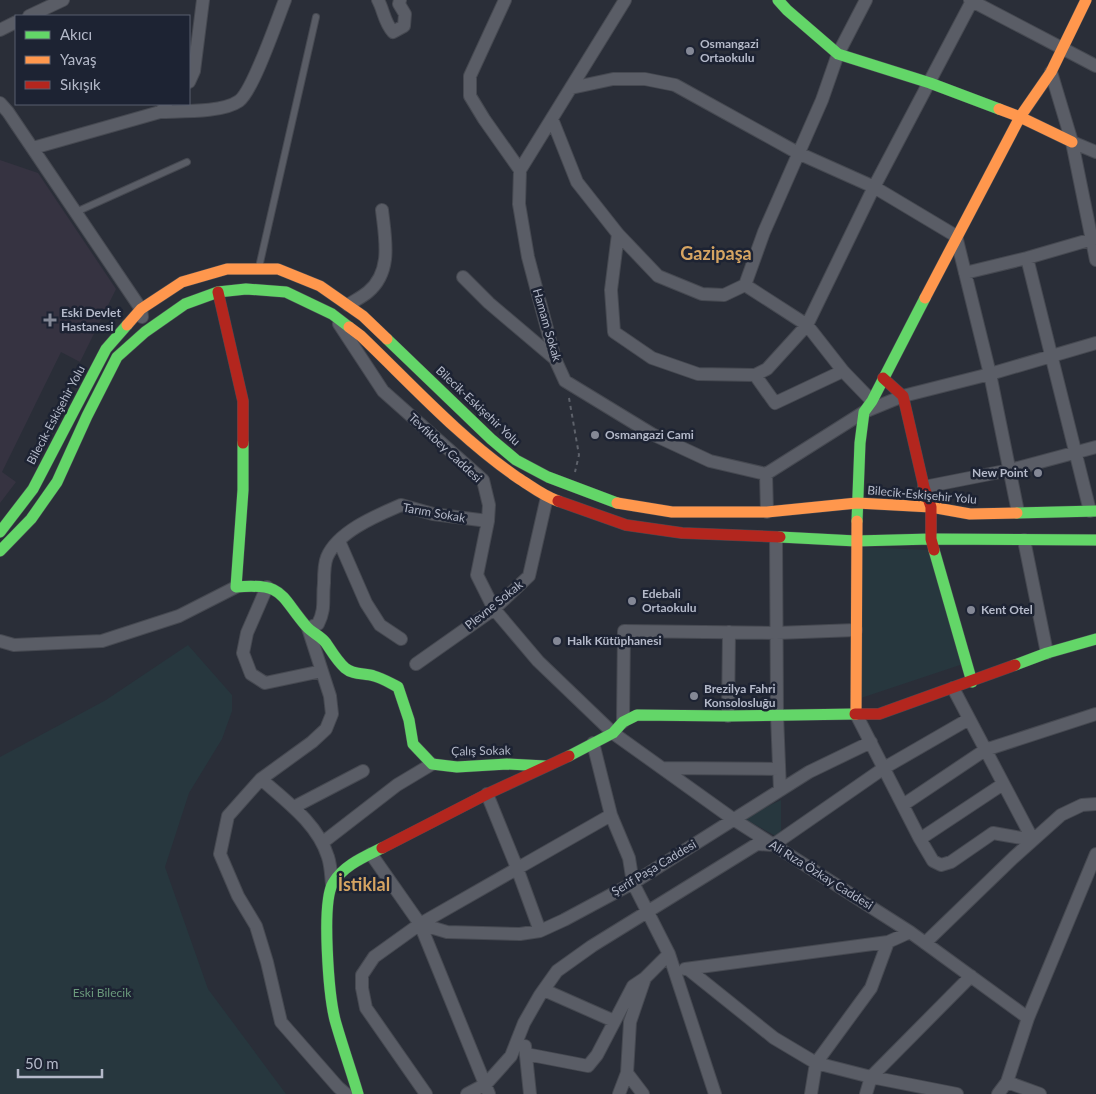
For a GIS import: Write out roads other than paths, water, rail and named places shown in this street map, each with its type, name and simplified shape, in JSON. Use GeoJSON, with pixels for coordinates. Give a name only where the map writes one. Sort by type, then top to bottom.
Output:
{"type":"FeatureCollection","features":[{"type":"Feature","properties":{"kind":"street"},"geometry":{"type":"LineString","coordinates":[[31,15],[63,0]]}},
{"type":"Feature","properties":{"kind":"street"},"geometry":{"type":"LineString","coordinates":[[190,80],[194,71],[203,0]]}},
{"type":"Feature","properties":{"kind":"street"},"geometry":{"type":"LineString","coordinates":[[33,148],[164,108],[218,109],[240,101],[253,82],[285,0]]}},
{"type":"Feature","properties":{"kind":"street"},"geometry":{"type":"LineString","coordinates":[[378,0],[383,9],[386,24],[393,32],[404,26],[405,14],[400,0]]}},
{"type":"Feature","properties":{"kind":"street"},"geometry":{"type":"LineString","coordinates":[[505,0],[470,76],[470,96],[520,170],[625,0]]}},
{"type":"Feature","properties":{"kind":"street"},"geometry":{"type":"LineString","coordinates":[[778,0],[838,54],[930,83],[1020,118],[1096,152]]}},
{"type":"Feature","properties":{"kind":"street"},"geometry":{"type":"LineString","coordinates":[[552,119],[576,182],[618,234],[658,276],[702,294],[724,295],[745,285],[764,232],[822,100],[838,54],[866,0]]}},
{"type":"Feature","properties":{"kind":"street"},"geometry":{"type":"LineString","coordinates":[[618,234],[611,290],[614,332],[652,358],[698,374],[755,375],[767,369],[807,324],[874,187],[930,83],[971,0],[1096,66]]}},
{"type":"Feature","properties":{"kind":"street"},"geometry":{"type":"LineString","coordinates":[[1033,840],[992,833],[951,862],[942,865],[933,861],[856,714],[856,541],[860,443],[864,412],[872,401],[956,236],[1020,118],[1051,72],[1086,0]]}},
{"type":"Feature","properties":{"kind":"street"},"geometry":{"type":"LineString","coordinates":[[0,30],[15,22]]}},
{"type":"Feature","properties":{"kind":"street"},"geometry":{"type":"LineString","coordinates":[[1051,72],[1072,142],[1094,239],[1096,260]]}},
{"type":"Feature","properties":{"kind":"street"},"geometry":{"type":"LineString","coordinates":[[571,88],[613,79],[645,79],[675,86],[798,153],[874,187],[956,236],[990,374],[1018,512]]}},
{"type":"Feature","properties":{"kind":"street"},"geometry":{"type":"LineString","coordinates":[[0,104],[8,112],[33,148],[141,309],[145,332]]}},
{"type":"Feature","properties":{"kind":"street","name":"Hamam Sokak"},"geometry":{"type":"LineString","coordinates":[[520,170],[519,204],[528,257],[555,359],[565,381],[652,434],[710,461],[766,474]]}},
{"type":"Feature","properties":{"kind":"street"},"geometry":{"type":"LineString","coordinates":[[348,305],[369,291],[383,268],[386,256],[382,210]]}},
{"type":"Feature","properties":{"kind":"street"},"geometry":{"type":"LineString","coordinates":[[965,273],[1094,239]]}},
{"type":"Feature","properties":{"kind":"street"},"geometry":{"type":"LineString","coordinates":[[1027,258],[1076,452],[1093,511]]}},
{"type":"Feature","properties":{"kind":"street","name":"Bilecik-Eskişehir Yolu"},"geometry":{"type":"LineString","coordinates":[[0,532],[33,489],[106,349],[141,309],[182,282],[227,269],[278,270],[320,286],[363,316],[491,439],[516,460],[548,477],[621,504],[672,512],[767,512],[857,503],[931,507],[970,514],[1093,511]]}},
{"type":"Feature","properties":{"kind":"street"},"geometry":{"type":"LineString","coordinates":[[0,551],[31,518],[57,482],[116,357],[145,332],[185,304],[218,292],[259,269]]}},
{"type":"Feature","properties":{"kind":"street"},"geometry":{"type":"LineString","coordinates":[[463,277],[489,303],[555,359]]}},
{"type":"Feature","properties":{"kind":"street"},"geometry":{"type":"LineString","coordinates":[[745,285],[807,324],[843,371],[872,401]]}},
{"type":"Feature","properties":{"kind":"street"},"geometry":{"type":"LineString","coordinates":[[218,292],[246,289],[286,292],[332,314],[361,336],[471,442],[498,463],[547,497],[626,525],[682,533],[856,541],[931,539],[1096,540]]}},
{"type":"Feature","properties":{"kind":"street"},"geometry":{"type":"LineString","coordinates":[[218,292],[242,401],[243,490],[236,587]]}},
{"type":"Feature","properties":{"kind":"street","name":"Tevfikbey Caddesi"},"geometry":{"type":"LineString","coordinates":[[332,314],[384,391],[483,480],[490,505],[477,575],[494,609],[538,661],[613,732]]}},
{"type":"Feature","properties":{"kind":"street"},"geometry":{"type":"LineString","coordinates":[[767,512],[766,474],[864,412],[903,396],[990,374],[1096,343]]}},
{"type":"Feature","properties":{"kind":"street"},"geometry":{"type":"LineString","coordinates":[[755,375],[775,402],[843,371]]}},
{"type":"Feature","properties":{"kind":"street"},"geometry":{"type":"LineString","coordinates":[[883,378],[903,396],[924,487],[931,507],[931,539],[972,682]]}},
{"type":"Feature","properties":{"kind":"street"},"geometry":{"type":"LineString","coordinates":[[924,487],[1010,470],[1096,447]]}},
{"type":"Feature","properties":{"kind":"street","name":"Plevne Sokak"},"geometry":{"type":"LineString","coordinates":[[416,664],[494,609],[529,576],[547,497]]}},
{"type":"Feature","properties":{"kind":"street","name":"Tarım Sokak"},"geometry":{"type":"LineString","coordinates":[[308,628],[318,624],[323,614],[323,585],[327,557],[339,541],[364,522],[401,505],[440,515],[488,521]]}},
{"type":"Feature","properties":{"kind":"street"},"geometry":{"type":"LineString","coordinates":[[776,538],[777,715],[780,790]]}},
{"type":"Feature","properties":{"kind":"street"},"geometry":{"type":"LineString","coordinates":[[1024,540],[1047,653]]}},
{"type":"Feature","properties":{"kind":"street"},"geometry":{"type":"LineString","coordinates":[[339,541],[366,603],[380,626],[400,639]]}},
{"type":"Feature","properties":{"kind":"street"},"geometry":{"type":"LineString","coordinates":[[0,641],[14,646],[102,641],[179,616],[236,587],[256,584],[267,586],[275,588],[286,597],[308,628],[330,696],[332,714],[326,729],[312,742],[261,779],[228,816],[220,854],[238,896],[256,926],[267,962],[281,1022],[346,1094]]}},
{"type":"Feature","properties":{"kind":"street"},"geometry":{"type":"LineString","coordinates":[[267,586],[246,633],[243,653],[252,674],[265,683],[322,670]]}},
{"type":"Feature","properties":{"kind":"street"},"geometry":{"type":"LineString","coordinates":[[308,628],[323,639],[341,664],[352,672],[365,673],[384,679],[398,687],[409,720],[413,744],[432,764],[397,785],[322,843]]}},
{"type":"Feature","properties":{"kind":"street"},"geometry":{"type":"LineString","coordinates":[[623,722],[624,631],[776,633],[856,630]]}},
{"type":"Feature","properties":{"kind":"street"},"geometry":{"type":"LineString","coordinates":[[728,632],[728,716]]}},
{"type":"Feature","properties":{"kind":"street"},"geometry":{"type":"LineString","coordinates":[[332,884],[347,866],[487,794],[549,766],[613,732],[623,722],[637,715],[879,714],[972,682],[1047,653],[1096,639]]}},
{"type":"Feature","properties":{"kind":"street"},"geometry":{"type":"LineString","coordinates":[[953,688],[1033,840]]}},
{"type":"Feature","properties":{"kind":"street"},"geometry":{"type":"LineString","coordinates":[[903,805],[986,750],[1096,714]]}},
{"type":"Feature","properties":{"kind":"street"},"geometry":{"type":"LineString","coordinates":[[467,1094],[488,1089],[511,1056],[524,1023],[557,971],[592,946],[758,844],[774,845],[884,768],[968,719]]}},
{"type":"Feature","properties":{"kind":"street","name":"Ali Rıza Özkay Caddesi"},"geometry":{"type":"LineString","coordinates":[[613,732],[733,819],[925,942],[1028,1018]]}},
{"type":"Feature","properties":{"kind":"street","name":"Şerif Paşa Caddesi"},"geometry":{"type":"LineString","coordinates":[[420,924],[447,932],[520,934],[540,931],[632,883],[809,772],[871,742]]}},
{"type":"Feature","properties":{"kind":"street"},"geometry":{"type":"LineString","coordinates":[[593,743],[611,814],[629,858],[632,883],[675,969],[715,1094]]}},
{"type":"Feature","properties":{"kind":"street","name":"Çalış Sokak"},"geometry":{"type":"LineString","coordinates":[[432,764],[457,767],[507,764],[549,766]]}},
{"type":"Feature","properties":{"kind":"street"},"geometry":{"type":"LineString","coordinates":[[662,768],[780,769]]}},
{"type":"Feature","properties":{"kind":"street"},"geometry":{"type":"LineString","coordinates":[[294,808],[363,771]]}},
{"type":"Feature","properties":{"kind":"street"},"geometry":{"type":"LineString","coordinates":[[261,779],[304,816],[322,843],[328,858],[332,884],[327,911],[328,961],[335,1019],[358,1094]]}},
{"type":"Feature","properties":{"kind":"street"},"geometry":{"type":"LineString","coordinates":[[920,839],[1003,784]]}},
{"type":"Feature","properties":{"kind":"street"},"geometry":{"type":"LineString","coordinates":[[487,794],[540,931]]}},
{"type":"Feature","properties":{"kind":"street"},"geometry":{"type":"LineString","coordinates":[[925,942],[1061,815],[1082,805],[1096,804]]}},
{"type":"Feature","properties":{"kind":"street"},"geometry":{"type":"LineString","coordinates":[[426,1094],[366,1008],[362,988],[362,974],[374,957],[420,924],[611,814]]}},
{"type":"Feature","properties":{"kind":"street"},"geometry":{"type":"LineString","coordinates":[[371,854],[420,924],[488,1089]]}},
{"type":"Feature","properties":{"kind":"street"},"geometry":{"type":"LineString","coordinates":[[998,1094],[1008,1082],[1028,1018],[1096,854]]}},
{"type":"Feature","properties":{"kind":"street"},"geometry":{"type":"LineString","coordinates":[[675,969],[688,969],[888,942],[910,932]]}},
{"type":"Feature","properties":{"kind":"street"},"geometry":{"type":"LineString","coordinates":[[810,1094],[816,1063],[871,988],[888,942]]}},
{"type":"Feature","properties":{"kind":"street"},"geometry":{"type":"LineString","coordinates":[[526,1054],[588,1066],[597,1055],[633,986],[645,978],[669,954]]}},
{"type":"Feature","properties":{"kind":"street"},"geometry":{"type":"LineString","coordinates":[[688,969],[774,1038],[816,1063],[920,1090],[957,1094]]}},
{"type":"Feature","properties":{"kind":"street"},"geometry":{"type":"LineString","coordinates":[[866,1094],[871,1077],[972,976]]}},
{"type":"Feature","properties":{"kind":"street"},"geometry":{"type":"LineString","coordinates":[[619,1094],[627,1073],[630,1022],[645,978]]}},
{"type":"Feature","properties":{"kind":"street"},"geometry":{"type":"LineString","coordinates":[[544,990],[614,1021]]}},
{"type":"Feature","properties":{"kind":"street"},"geometry":{"type":"LineString","coordinates":[[524,1023],[530,1094]]}},
{"type":"Feature","properties":{"kind":"street"},"geometry":{"type":"LineString","coordinates":[[627,1073],[643,1094]]}},
{"type":"Feature","properties":{"kind":"street"},"geometry":{"type":"LineString","coordinates":[[1008,1082],[1039,1094]]}},
{"type":"Feature","properties":{"kind":"lane"},"geometry":{"type":"LineString","coordinates":[[259,269],[316,17]]}},
{"type":"Feature","properties":{"kind":"lane"},"geometry":{"type":"LineString","coordinates":[[76,212],[187,162]]}},
{"type":"Feature","properties":{"kind":"place","name":"Osmangazi Ortaokulu"},"geometry":{"type":"Point","coordinates":[690,51]}},
{"type":"Feature","properties":{"kind":"place","name":"Eski Devlet Hastanesi"},"geometry":{"type":"Point","coordinates":[50,320]}},
{"type":"Feature","properties":{"kind":"place","name":"Osmangazi Cami"},"geometry":{"type":"Point","coordinates":[595,435]}},
{"type":"Feature","properties":{"kind":"place","name":"New Point"},"geometry":{"type":"Point","coordinates":[1038,473]}},
{"type":"Feature","properties":{"kind":"place","name":"Edebali Ortaokulu"},"geometry":{"type":"Point","coordinates":[632,601]}},
{"type":"Feature","properties":{"kind":"place","name":"Kent Otel"},"geometry":{"type":"Point","coordinates":[971,610]}},
{"type":"Feature","properties":{"kind":"place","name":"Halk Kütüphanesi"},"geometry":{"type":"Point","coordinates":[557,641]}},
{"type":"Feature","properties":{"kind":"place","name":"Brezilya Fahri Konsolosluğu"},"geometry":{"type":"Point","coordinates":[694,696]}},
{"type":"Feature","properties":{"kind":"district","name":"Gazipaşa"},"geometry":{"type":"Point","coordinates":[716,254]}},
{"type":"Feature","properties":{"kind":"district","name":"İstiklal"},"geometry":{"type":"Point","coordinates":[364,885]}},
{"type":"Feature","properties":{"kind":"park label","name":"Eski Bilecik"},"geometry":{"type":"Point","coordinates":[102,993]}}]}
